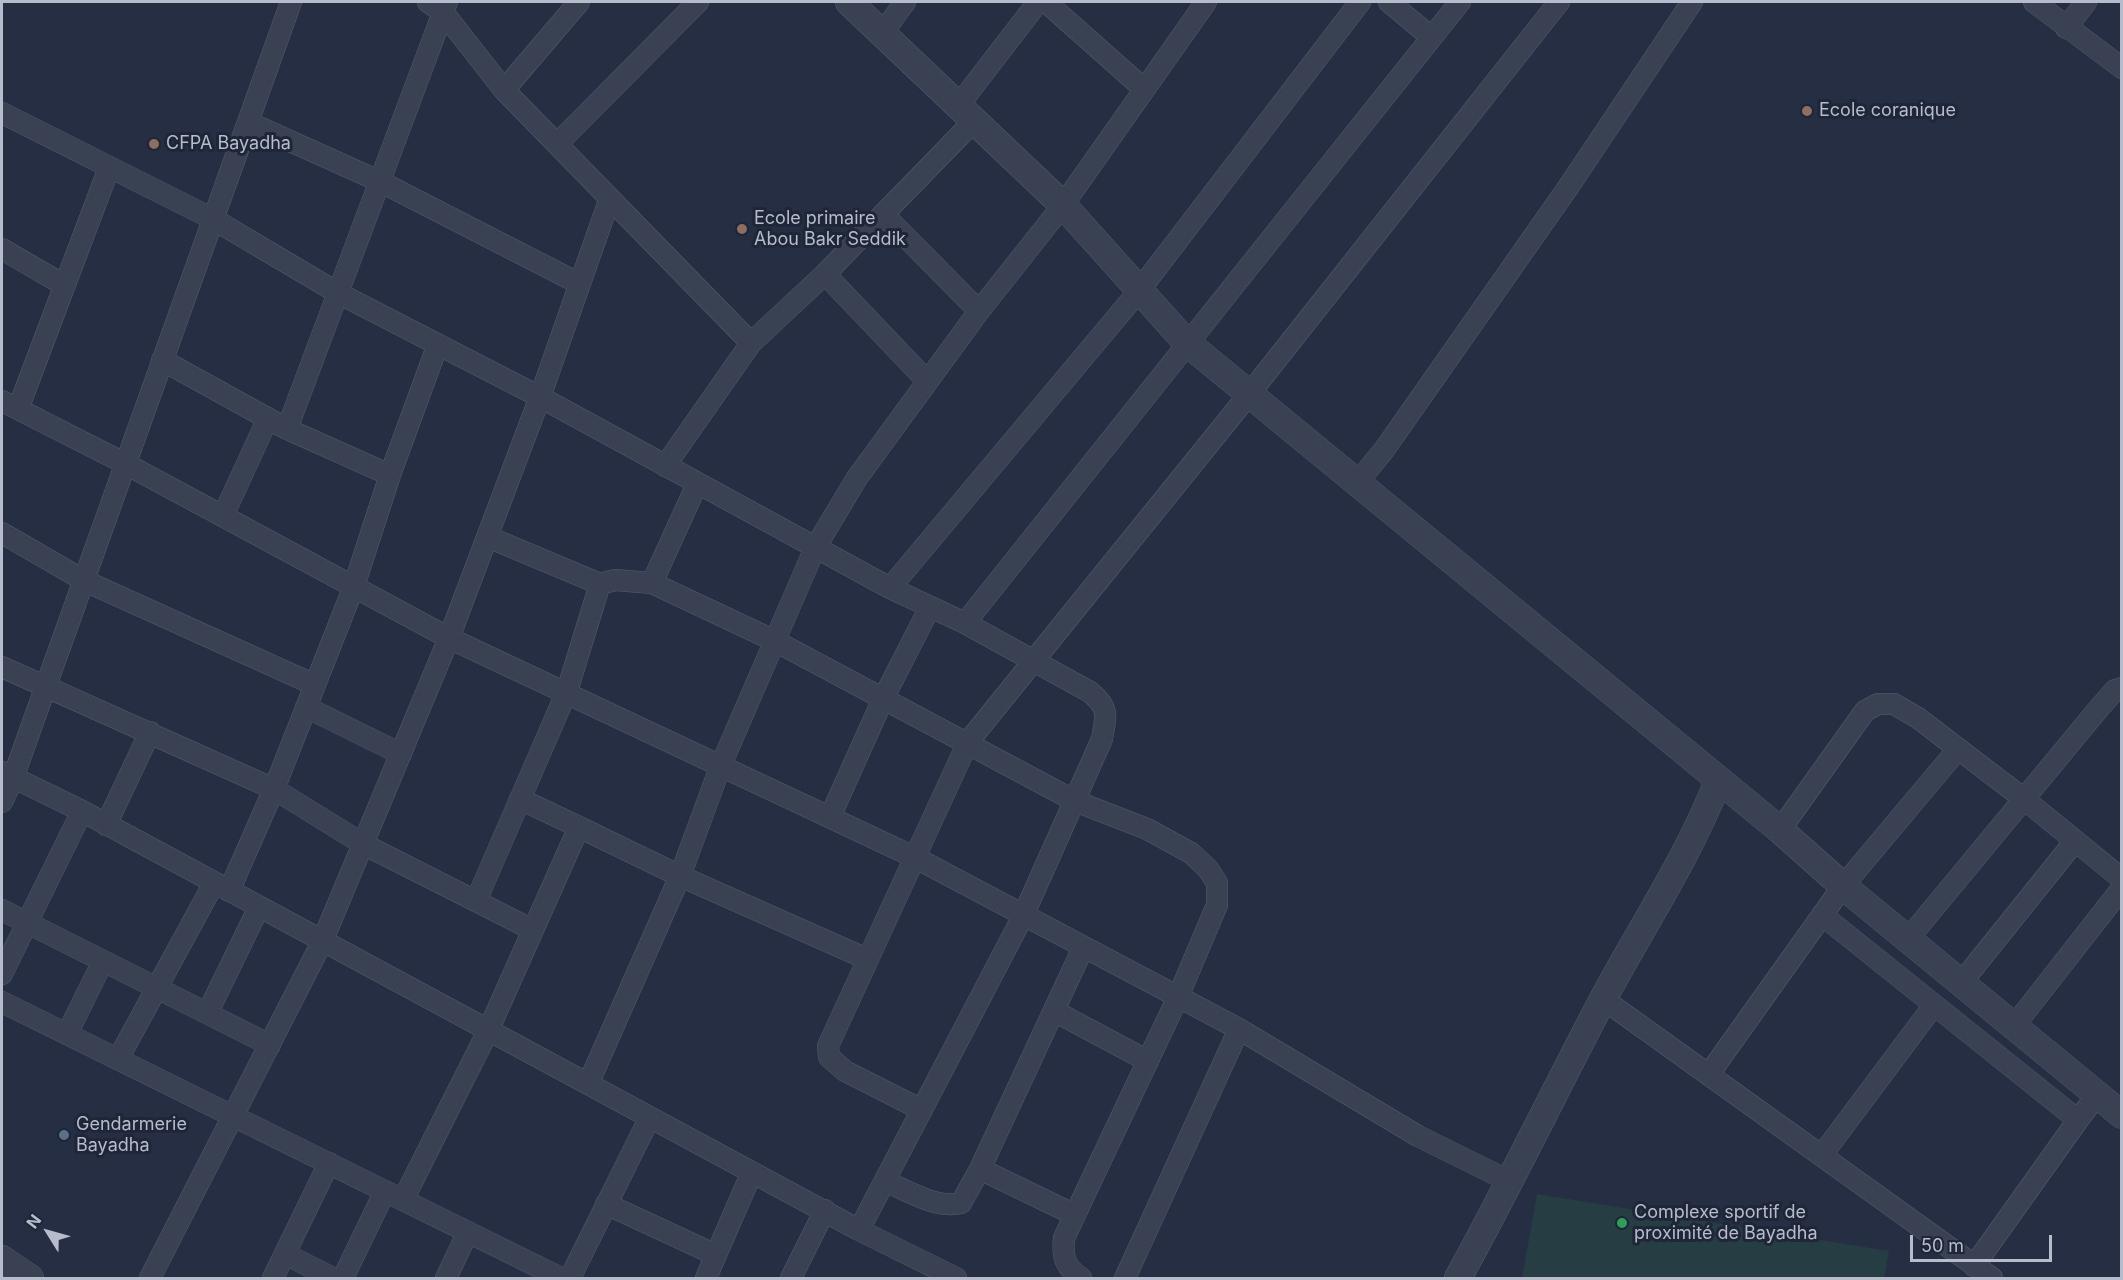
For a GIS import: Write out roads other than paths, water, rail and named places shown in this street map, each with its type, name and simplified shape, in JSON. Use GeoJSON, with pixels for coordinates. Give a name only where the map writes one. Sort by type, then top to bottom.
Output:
{"type":"FeatureCollection","features":[{"type":"Feature","properties":{"kind":"street"},"geometry":{"type":"LineString","coordinates":[[2,802],[7,775],[86,581],[162,360],[250,123],[291,2]]}},
{"type":"Feature","properties":{"kind":"street"},"geometry":{"type":"LineString","coordinates":[[504,90],[579,2]]}},
{"type":"Feature","properties":{"kind":"street"},"geometry":{"type":"LineString","coordinates":[[557,144],[698,2]]}},
{"type":"Feature","properties":{"kind":"street"},"geometry":{"type":"LineString","coordinates":[[849,2],[1063,206],[1138,292],[1186,342],[1780,830],[1843,886],[2121,1115]]}},
{"type":"Feature","properties":{"kind":"street"},"geometry":{"type":"LineString","coordinates":[[883,32],[905,2]]}},
{"type":"Feature","properties":{"kind":"street"},"geometry":{"type":"LineString","coordinates":[[665,466],[752,343],[825,274],[883,214],[966,113],[1038,2]]}},
{"type":"Feature","properties":{"kind":"street"},"geometry":{"type":"LineString","coordinates":[[1046,2],[1144,89]]}},
{"type":"Feature","properties":{"kind":"street"},"geometry":{"type":"LineString","coordinates":[[589,1082],[680,876],[721,765],[815,548],[857,478],[979,311],[1063,206],[1206,2]]}},
{"type":"Feature","properties":{"kind":"street"},"geometry":{"type":"LineString","coordinates":[[890,588],[1138,292],[1360,2]]}},
{"type":"Feature","properties":{"kind":"street"},"geometry":{"type":"LineString","coordinates":[[1389,2],[1431,38]]}},
{"type":"Feature","properties":{"kind":"street"},"geometry":{"type":"LineString","coordinates":[[965,623],[1186,342],[1460,2]]}},
{"type":"Feature","properties":{"kind":"street"},"geometry":{"type":"LineString","coordinates":[[922,1110],[845,1071],[829,1057],[828,1046],[968,742],[1250,393],[1558,2]]}},
{"type":"Feature","properties":{"kind":"street"},"geometry":{"type":"LineString","coordinates":[[1357,483],[1384,450],[1569,186],[1692,2]]}},
{"type":"Feature","properties":{"kind":"street"},"geometry":{"type":"LineString","coordinates":[[2034,2],[2121,68]]}},
{"type":"Feature","properties":{"kind":"street"},"geometry":{"type":"LineString","coordinates":[[2066,28],[2086,2]]}},
{"type":"Feature","properties":{"kind":"street"},"geometry":{"type":"LineString","coordinates":[[439,5],[504,90],[609,201],[752,343]]}},
{"type":"Feature","properties":{"kind":"street"},"geometry":{"type":"LineString","coordinates":[[287,429],[381,182],[439,5]]}},
{"type":"Feature","properties":{"kind":"street"},"geometry":{"type":"LineString","coordinates":[[2,113],[213,219],[338,293],[540,397],[890,588],[965,623],[1090,692],[1103,703],[1107,715],[1102,739],[1023,916],[859,1230]]}},
{"type":"Feature","properties":{"kind":"street"},"geometry":{"type":"LineString","coordinates":[[250,123],[381,182],[580,284]]}},
{"type":"Feature","properties":{"kind":"street"},"geometry":{"type":"LineString","coordinates":[[109,168],[64,285],[10,405],[126,464],[449,638],[567,691],[914,857],[1239,1029],[1418,1136],[1511,1182]]}},
{"type":"Feature","properties":{"kind":"street"},"geometry":{"type":"LineString","coordinates":[[150,1278],[322,942],[449,638],[540,397],[609,201]]}},
{"type":"Feature","properties":{"kind":"street"},"geometry":{"type":"LineString","coordinates":[[883,214],[979,311]]}},
{"type":"Feature","properties":{"kind":"street"},"geometry":{"type":"LineString","coordinates":[[2,249],[64,285]]}},
{"type":"Feature","properties":{"kind":"street"},"geometry":{"type":"LineString","coordinates":[[825,274],[927,381]]}},
{"type":"Feature","properties":{"kind":"street"},"geometry":{"type":"LineString","coordinates":[[118,1059],[222,887],[274,789],[354,586],[390,475],[438,344]]}},
{"type":"Feature","properties":{"kind":"street"},"geometry":{"type":"LineString","coordinates":[[162,360],[287,429],[390,475]]}},
{"type":"Feature","properties":{"kind":"street"},"geometry":{"type":"LineString","coordinates":[[223,516],[268,418]]}},
{"type":"Feature","properties":{"kind":"street"},"geometry":{"type":"LineString","coordinates":[[652,583],[697,484]]}},
{"type":"Feature","properties":{"kind":"street"},"geometry":{"type":"LineString","coordinates":[[2,533],[86,581],[315,685]]}},
{"type":"Feature","properties":{"kind":"street"},"geometry":{"type":"LineString","coordinates":[[488,537],[600,584],[615,580],[652,583],[775,640],[1075,801],[1147,829],[1191,854],[1208,869],[1217,883],[1217,905],[1178,998],[1064,1238],[1063,1256],[1067,1265],[1081,1278]]}},
{"type":"Feature","properties":{"kind":"street"},"geometry":{"type":"LineString","coordinates":[[476,901],[567,691],[600,584]]}},
{"type":"Feature","properties":{"kind":"street"},"geometry":{"type":"LineString","coordinates":[[830,817],[883,699],[930,607]]}},
{"type":"Feature","properties":{"kind":"street"},"geometry":{"type":"LineString","coordinates":[[2,667],[44,688],[150,732],[274,789],[363,844],[533,930]]}},
{"type":"Feature","properties":{"kind":"street"},"geometry":{"type":"LineString","coordinates":[[1908,939],[2100,707],[2115,690],[2121,688]]}},
{"type":"Feature","properties":{"kind":"street"},"geometry":{"type":"LineString","coordinates":[[1780,830],[1865,711],[1878,704],[1894,704],[1958,748],[2121,879]]}},
{"type":"Feature","properties":{"kind":"street"},"geometry":{"type":"LineString","coordinates":[[306,707],[401,754]]}},
{"type":"Feature","properties":{"kind":"street"},"geometry":{"type":"LineString","coordinates":[[106,825],[150,732]]}},
{"type":"Feature","properties":{"kind":"street"},"geometry":{"type":"LineString","coordinates":[[1709,1074],[1843,886],[1958,748]]}},
{"type":"Feature","properties":{"kind":"street"},"geometry":{"type":"LineString","coordinates":[[7,775],[82,811],[488,1031],[589,1082],[752,1173],[956,1278]]}},
{"type":"Feature","properties":{"kind":"street"},"geometry":{"type":"LineString","coordinates":[[1458,1278],[1511,1182],[1603,999],[1702,824],[1718,781]]}},
{"type":"Feature","properties":{"kind":"street"},"geometry":{"type":"LineString","coordinates":[[520,799],[680,876],[867,959]]}},
{"type":"Feature","properties":{"kind":"street"},"geometry":{"type":"LineString","coordinates":[[2,974],[82,811]]}},
{"type":"Feature","properties":{"kind":"street"},"geometry":{"type":"LineString","coordinates":[[343,1278],[394,1196],[488,1031],[579,827]]}},
{"type":"Feature","properties":{"kind":"street"},"geometry":{"type":"LineString","coordinates":[[1961,983],[2075,841]]}},
{"type":"Feature","properties":{"kind":"street"},"geometry":{"type":"LineString","coordinates":[[1976,1038],[2004,1018],[2121,888]]}},
{"type":"Feature","properties":{"kind":"street"},"geometry":{"type":"LineString","coordinates":[[208,1012],[259,908]]}},
{"type":"Feature","properties":{"kind":"street"},"geometry":{"type":"LineString","coordinates":[[2,910],[270,1045]]}},
{"type":"Feature","properties":{"kind":"street"},"geometry":{"type":"LineString","coordinates":[[1822,915],[2078,1120]]}},
{"type":"Feature","properties":{"kind":"street"},"geometry":{"type":"LineString","coordinates":[[885,1181],[949,1206],[961,1203],[980,1169],[1083,948]]}},
{"type":"Feature","properties":{"kind":"street"},"geometry":{"type":"LineString","coordinates":[[67,1034],[103,961]]}},
{"type":"Feature","properties":{"kind":"street"},"geometry":{"type":"LineString","coordinates":[[1603,999],[1992,1278]]}},
{"type":"Feature","properties":{"kind":"street"},"geometry":{"type":"LineString","coordinates":[[2,1002],[561,1278]]}},
{"type":"Feature","properties":{"kind":"street"},"geometry":{"type":"LineString","coordinates":[[1822,1155],[1935,1005]]}},
{"type":"Feature","properties":{"kind":"street"},"geometry":{"type":"LineString","coordinates":[[1054,1011],[1148,1061]]}},
{"type":"Feature","properties":{"kind":"street"},"geometry":{"type":"LineString","coordinates":[[1125,1278],[1239,1029]]}},
{"type":"Feature","properties":{"kind":"street"},"geometry":{"type":"LineString","coordinates":[[1974,1266],[2097,1095]]}},
{"type":"Feature","properties":{"kind":"street"},"geometry":{"type":"LineString","coordinates":[[570,1278],[650,1117]]}},
{"type":"Feature","properties":{"kind":"street"},"geometry":{"type":"LineString","coordinates":[[273,1278],[328,1163]]}},
{"type":"Feature","properties":{"kind":"street"},"geometry":{"type":"LineString","coordinates":[[980,1169],[1075,1215]]}},
{"type":"Feature","properties":{"kind":"street"},"geometry":{"type":"LineString","coordinates":[[706,1278],[752,1173]]}},
{"type":"Feature","properties":{"kind":"street"},"geometry":{"type":"LineString","coordinates":[[606,1204],[716,1256]]}},
{"type":"Feature","properties":{"kind":"street"},"geometry":{"type":"LineString","coordinates":[[791,1278],[825,1210]]}},
{"type":"Feature","properties":{"kind":"street"},"geometry":{"type":"LineString","coordinates":[[446,1278],[468,1232]]}},
{"type":"Feature","properties":{"kind":"street"},"geometry":{"type":"LineString","coordinates":[[285,1254],[333,1278]]}},
{"type":"Feature","properties":{"kind":"street"},"geometry":{"type":"LineString","coordinates":[[2,1259],[30,1278]]}},
{"type":"Feature","properties":{"kind":"place","name":"Ecole coranique"},"geometry":{"type":"Point","coordinates":[1807,111]}},
{"type":"Feature","properties":{"kind":"place","name":"CFPA Bayadha"},"geometry":{"type":"Point","coordinates":[154,144]}},
{"type":"Feature","properties":{"kind":"place","name":"Ecole primaire Abou Bakr Seddik"},"geometry":{"type":"Point","coordinates":[742,229]}},
{"type":"Feature","properties":{"kind":"place","name":"Gendarmerie Bayadha"},"geometry":{"type":"Point","coordinates":[64,1135]}},
{"type":"Feature","properties":{"kind":"place","name":"Complexe sportif de proximité de Bayadha"},"geometry":{"type":"Point","coordinates":[1622,1223]}}]}
